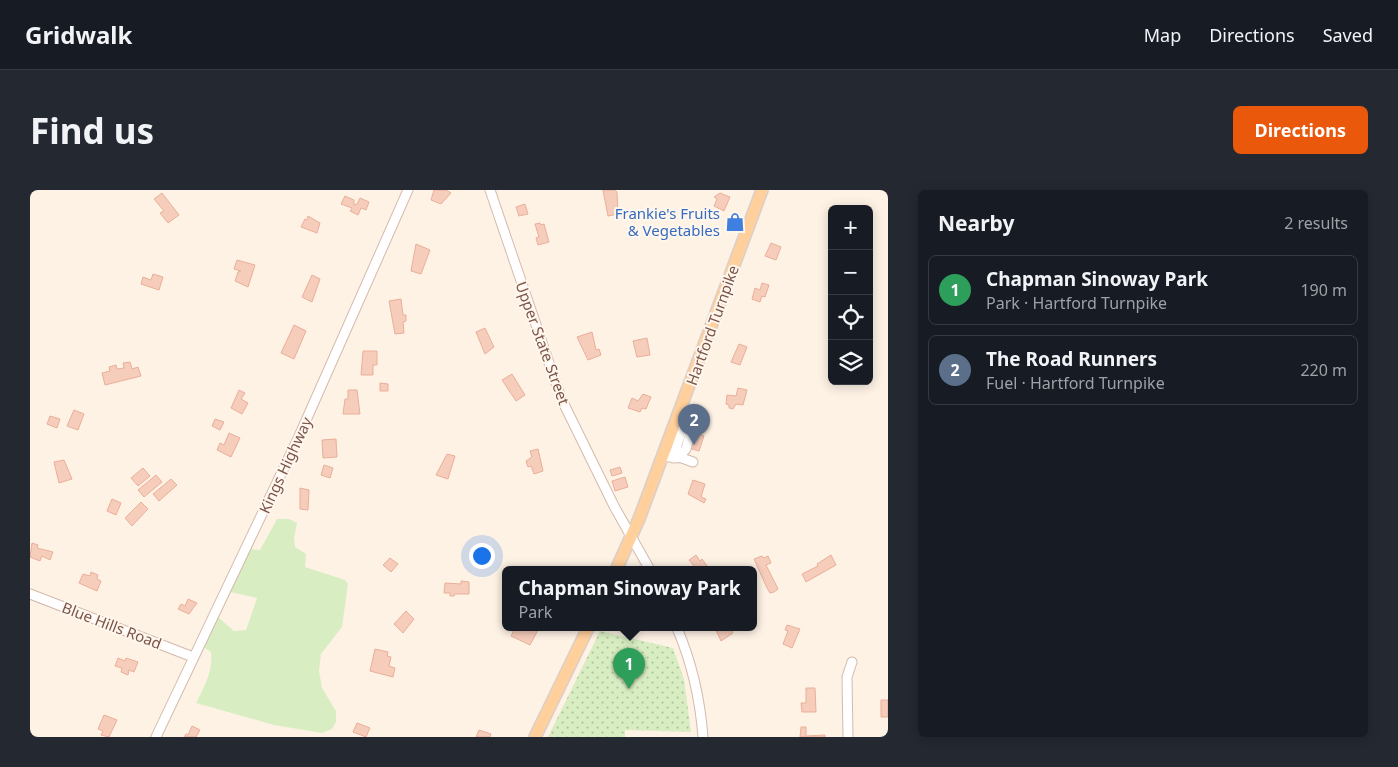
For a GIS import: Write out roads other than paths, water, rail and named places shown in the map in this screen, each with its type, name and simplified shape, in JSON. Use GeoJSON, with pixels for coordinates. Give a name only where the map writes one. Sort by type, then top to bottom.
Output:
{"type":"FeatureCollection","features":[{"type":"Feature","properties":{"kind":"main road","name":"Hartford Turnpike"},"geometry":{"type":"LineString","coordinates":[[618,566],[672,457],[678,428],[762,190]]}},
{"type":"Feature","properties":{"kind":"main road"},"geometry":{"type":"LineString","coordinates":[[535,737],[587,631]]}},
{"type":"Feature","properties":{"kind":"street","name":"Kings Highway"},"geometry":{"type":"LineString","coordinates":[[156,737],[300,434],[408,190]]}},
{"type":"Feature","properties":{"kind":"street","name":"Upper State Street"},"geometry":{"type":"LineString","coordinates":[[490,190],[557,389],[648,566]]}},
{"type":"Feature","properties":{"kind":"street"},"geometry":{"type":"LineString","coordinates":[[672,457],[686,449],[690,434],[678,428]]}},
{"type":"Feature","properties":{"kind":"street"},"geometry":{"type":"LineString","coordinates":[[672,457],[694,462]]}},
{"type":"Feature","properties":{"kind":"street","name":"Blue Hills Road"},"geometry":{"type":"LineString","coordinates":[[30,594],[193,657]]}},
{"type":"Feature","properties":{"kind":"street"},"geometry":{"type":"LineString","coordinates":[[678,631],[694,673],[703,737]]}},
{"type":"Feature","properties":{"kind":"street"},"geometry":{"type":"LineString","coordinates":[[848,737],[847,677],[852,662]]}},
{"type":"Feature","properties":{"kind":"place","name":"Frankie's Fruits & Vegetables"},"geometry":{"type":"Point","coordinates":[735,222]}},
{"type":"Feature","properties":{"kind":"place","name":"The Road Runners"},"geometry":{"type":"Point","coordinates":[694,445]}},
{"type":"Feature","properties":{"kind":"place","name":"Chapman Sinoway Park"},"geometry":{"type":"Point","coordinates":[629,689]}}]}
